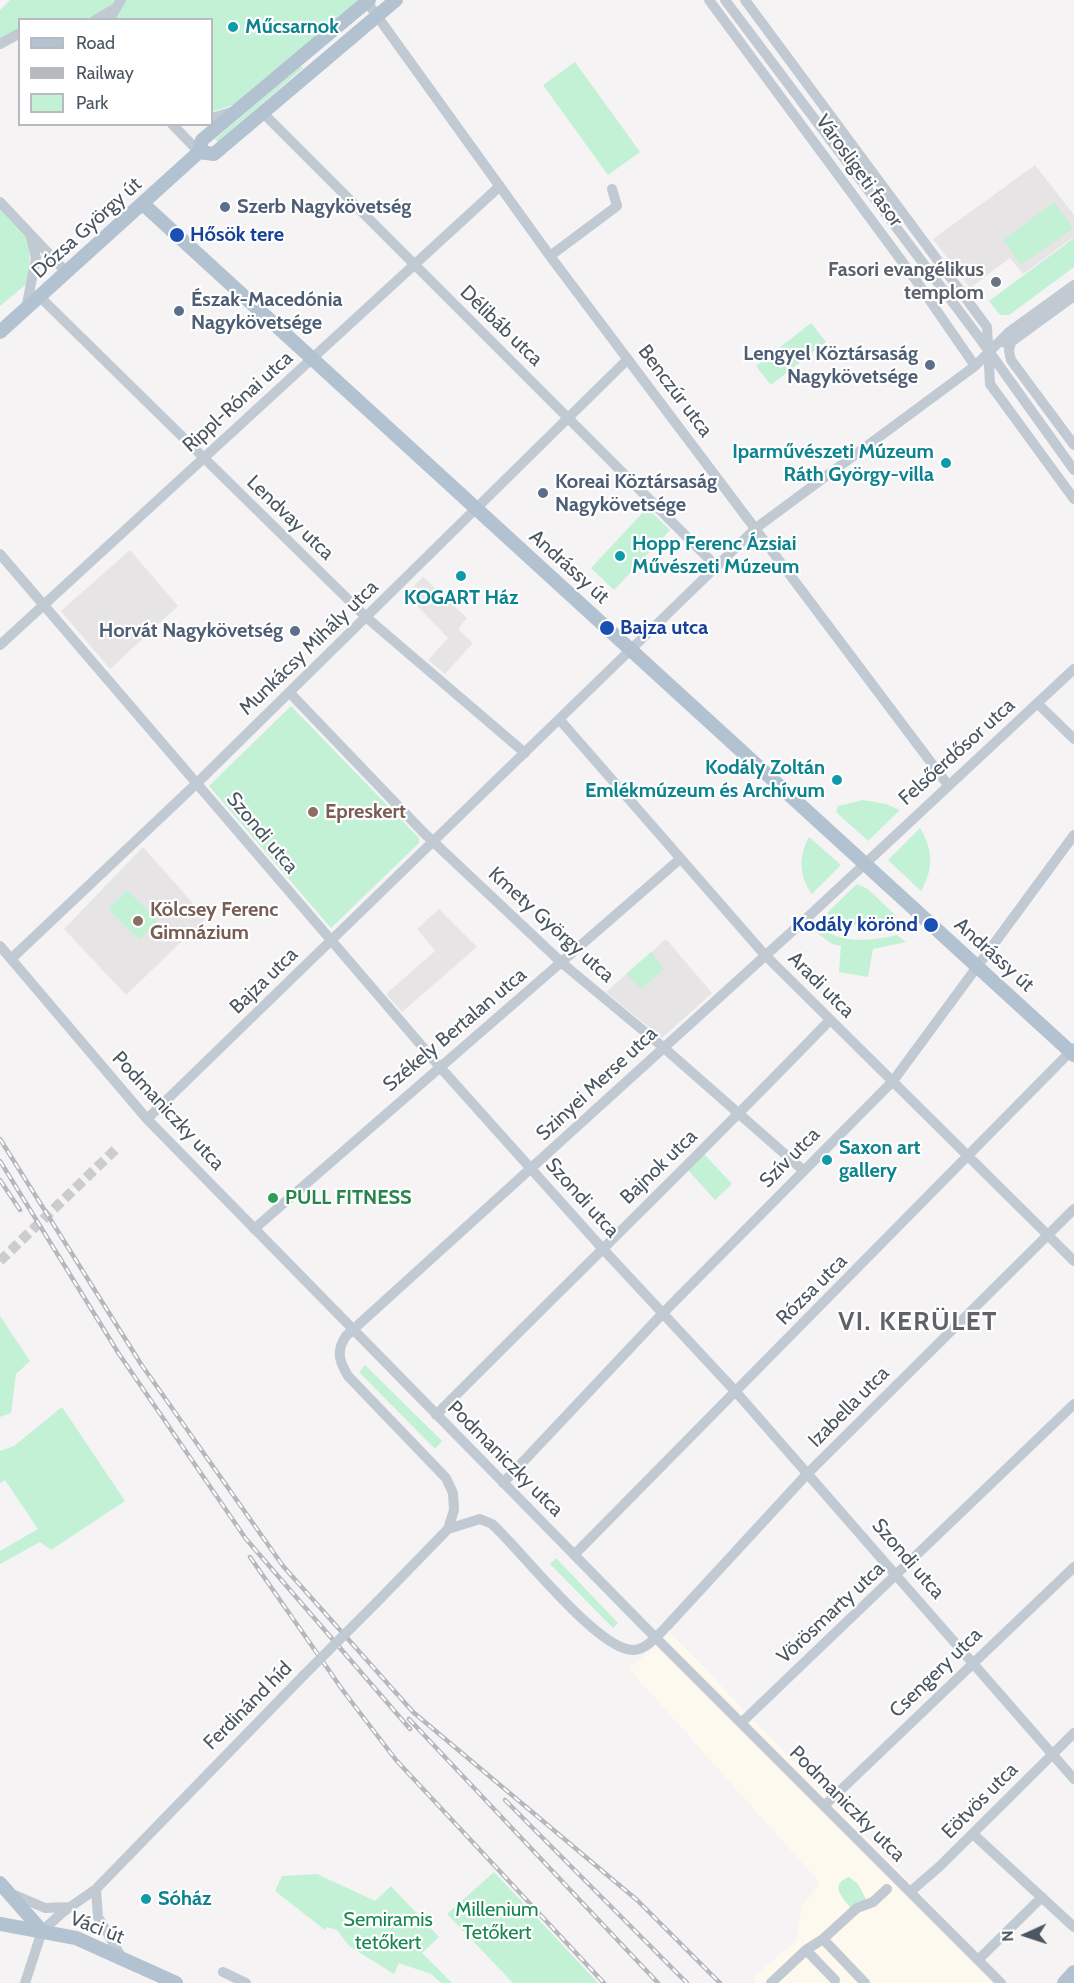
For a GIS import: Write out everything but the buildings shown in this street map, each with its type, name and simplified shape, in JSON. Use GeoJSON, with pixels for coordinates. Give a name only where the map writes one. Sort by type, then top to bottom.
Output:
{"type":"FeatureCollection","features":[{"type":"Feature","properties":{"kind":"main road","name":"Dózsa György út"},"geometry":{"type":"LineString","coordinates":[[199,152],[214,154],[396,0]]}},
{"type":"Feature","properties":{"kind":"main road","name":"Dózsa György út"},"geometry":{"type":"LineString","coordinates":[[0,332],[199,152],[202,140],[368,1]]}},
{"type":"Feature","properties":{"kind":"main road","name":"Andrássy út"},"geometry":{"type":"LineString","coordinates":[[143,204],[1073,1052]]}},
{"type":"Feature","properties":{"kind":"main road"},"geometry":{"type":"LineString","coordinates":[[5,1888],[42,1931]]}},
{"type":"Feature","properties":{"kind":"main road","name":"Váci út"},"geometry":{"type":"LineString","coordinates":[[0,1924],[76,1938],[176,1983]]}},
{"type":"Feature","properties":{"kind":"main road"},"geometry":{"type":"LineString","coordinates":[[1064,1983],[1074,1972]]}},
{"type":"Feature","properties":{"kind":"street","name":"Városligeti fasor"},"geometry":{"type":"LineString","coordinates":[[709,0],[915,279],[975,366]]}},
{"type":"Feature","properties":{"kind":"street","name":"Városligeti fasor"},"geometry":{"type":"LineString","coordinates":[[725,0],[992,347],[1074,470]]}},
{"type":"Feature","properties":{"kind":"street","name":"Városligeti fasor"},"geometry":{"type":"LineString","coordinates":[[745,0],[987,327],[992,347],[990,384],[1074,499]]}},
{"type":"Feature","properties":{"kind":"street","name":"Benczúr utca"},"geometry":{"type":"LineString","coordinates":[[368,1],[405,57],[550,256],[948,785]]}},
{"type":"Feature","properties":{"kind":"street"},"geometry":{"type":"LineString","coordinates":[[98,18],[114,9]]}},
{"type":"Feature","properties":{"kind":"street"},"geometry":{"type":"LineString","coordinates":[[1,44],[18,34]]}},
{"type":"Feature","properties":{"kind":"street"},"geometry":{"type":"LineString","coordinates":[[213,118],[238,110]]}},
{"type":"Feature","properties":{"kind":"street","name":"Délibáb utca"},"geometry":{"type":"LineString","coordinates":[[262,112],[716,566]]}},
{"type":"Feature","properties":{"kind":"street"},"geometry":{"type":"LineString","coordinates":[[174,126],[199,152]]}},
{"type":"Feature","properties":{"kind":"street","name":"Rippl-Rónai utca"},"geometry":{"type":"LineString","coordinates":[[0,645],[501,186]]}},
{"type":"Feature","properties":{"kind":"street"},"geometry":{"type":"LineString","coordinates":[[550,256],[617,206],[612,189]]}},
{"type":"Feature","properties":{"kind":"street"},"geometry":{"type":"LineString","coordinates":[[0,202],[67,273]]}},
{"type":"Feature","properties":{"kind":"street"},"geometry":{"type":"LineString","coordinates":[[25,311],[36,258],[30,233]]}},
{"type":"Feature","properties":{"kind":"street","name":"Bajza utca"},"geometry":{"type":"LineString","coordinates":[[147,1119],[756,528],[975,366],[992,347],[1074,285]]}},
{"type":"Feature","properties":{"kind":"street"},"geometry":{"type":"LineString","coordinates":[[992,347],[1011,342],[1074,296]]}},
{"type":"Feature","properties":{"kind":"street","name":"Lendvay utca"},"geometry":{"type":"LineString","coordinates":[[40,297],[366,617],[525,753]]}},
{"type":"Feature","properties":{"kind":"street"},"geometry":{"type":"LineString","coordinates":[[1011,342],[1009,351],[1011,360],[1074,445]]}},
{"type":"Feature","properties":{"kind":"street","name":"Munkácsy Mihály utca"},"geometry":{"type":"LineString","coordinates":[[11,959],[196,784],[628,359]]}},
{"type":"Feature","properties":{"kind":"street","name":"Szondi utca"},"geometry":{"type":"LineString","coordinates":[[0,554],[439,1066],[602,1248],[736,1392],[1074,1779]]}},
{"type":"Feature","properties":{"kind":"street","name":"Felsőerdősor utca"},"geometry":{"type":"LineString","coordinates":[[864,862],[1074,669]]}},
{"type":"Feature","properties":{"kind":"street","name":"Kmety György utca"},"geometry":{"type":"LineString","coordinates":[[289,692],[434,841],[562,963],[663,1047],[803,1170]]}},
{"type":"Feature","properties":{"kind":"street"},"geometry":{"type":"LineString","coordinates":[[1037,704],[1074,739]]}},
{"type":"Feature","properties":{"kind":"street","name":"Aradi utca"},"geometry":{"type":"LineString","coordinates":[[559,719],[764,954],[970,1155],[1074,1262]]}},
{"type":"Feature","properties":{"kind":"street","name":"Szív utca"},"geometry":{"type":"LineString","coordinates":[[503,1483],[664,1312],[893,1081],[1074,835]]}},
{"type":"Feature","properties":{"kind":"street"},"geometry":{"type":"LineString","coordinates":[[1065,848],[1074,857]]}},
{"type":"Feature","properties":{"kind":"street","name":"Székely Bertalan utca"},"geometry":{"type":"LineString","coordinates":[[254,1228],[680,859]]}},
{"type":"Feature","properties":{"kind":"street","name":"Szinyei Merse utca"},"geometry":{"type":"LineString","coordinates":[[353,1331],[764,954],[809,916],[864,862]]}},
{"type":"Feature","properties":{"kind":"street","name":"Podmaniczky utca"},"geometry":{"type":"LineString","coordinates":[[0,946],[147,1119],[655,1637],[1001,1983]]}},
{"type":"Feature","properties":{"kind":"street","name":"Bajnok utca"},"geometry":{"type":"LineString","coordinates":[[436,1415],[602,1248],[739,1115],[830,1020]]}},
{"type":"Feature","properties":{"kind":"street","name":"Rózsa utca"},"geometry":{"type":"LineString","coordinates":[[574,1555],[1073,1052]]}},
{"type":"Feature","properties":{"kind":"street","name":"Izabella utca"},"geometry":{"type":"LineString","coordinates":[[655,1637],[808,1473],[1074,1209]]}},
{"type":"Feature","properties":{"kind":"street"},"geometry":{"type":"LineString","coordinates":[[353,1331],[340,1346],[340,1363],[348,1376],[446,1478],[454,1502],[447,1531]]}},
{"type":"Feature","properties":{"kind":"street","name":"Vörösmarty utca"},"geometry":{"type":"LineString","coordinates":[[741,1723],[1074,1404]]}},
{"type":"Feature","properties":{"kind":"street","name":"Ferdinánd híd"},"geometry":{"type":"LineString","coordinates":[[42,1931],[96,1889],[209,1771],[447,1531],[480,1519],[492,1524],[598,1635],[627,1650],[637,1650],[655,1637]]}},
{"type":"Feature","properties":{"kind":"street","name":"Csengery utca"},"geometry":{"type":"LineString","coordinates":[[824,1806],[1074,1567]]}},
{"type":"Feature","properties":{"kind":"street","name":"Eötvös utca"},"geometry":{"type":"LineString","coordinates":[[910,1892],[973,1834],[1074,1733]]}},
{"type":"Feature","properties":{"kind":"street"},"geometry":{"type":"LineString","coordinates":[[973,1834],[1074,1927]]}},
{"type":"Feature","properties":{"kind":"street"},"geometry":{"type":"LineString","coordinates":[[5,1888],[45,1908],[72,1906]]}},
{"type":"Feature","properties":{"kind":"street"},"geometry":{"type":"LineString","coordinates":[[96,1889],[98,1917],[123,1959]]}},
{"type":"Feature","properties":{"kind":"street"},"geometry":{"type":"LineString","coordinates":[[771,1983],[806,1950],[823,1939],[857,1908],[873,1902],[887,1889]]}},
{"type":"Feature","properties":{"kind":"street"},"geometry":{"type":"LineString","coordinates":[[978,1960],[1042,1897]]}},
{"type":"Feature","properties":{"kind":"street"},"geometry":{"type":"LineString","coordinates":[[25,1983],[42,1931]]}},
{"type":"Feature","properties":{"kind":"street"},"geometry":{"type":"LineString","coordinates":[[823,1939],[865,1983]]}},
{"type":"Feature","properties":{"kind":"street"},"geometry":{"type":"LineString","coordinates":[[806,1950],[835,1980]]}},
{"type":"Feature","properties":{"kind":"street"},"geometry":{"type":"LineString","coordinates":[[223,1972],[246,1983]]}},
{"type":"Feature","properties":{"kind":"shaded area"},"geometry":{"type":"Polygon","coordinates":[[[1035,165],[1074,215],[1074,237],[1023,274],[1010,258],[970,288],[933,239],[1035,165]]]}},
{"type":"Feature","properties":{"kind":"shaded area"},"geometry":{"type":"Polygon","coordinates":[[[130,550],[178,606],[110,669],[61,611],[130,550]]]}},
{"type":"Feature","properties":{"kind":"shaded area"},"geometry":{"type":"Polygon","coordinates":[[[423,577],[467,618],[458,629],[473,643],[445,674],[428,660],[448,638],[406,594],[423,577]]]}},
{"type":"Feature","properties":{"kind":"shaded area","name":"Kölcsey Ferenc Gimnázium"},"geometry":{"type":"Polygon","coordinates":[[[143,847],[206,918],[126,995],[64,929],[143,847]]]}},
{"type":"Feature","properties":{"kind":"shaded area"},"geometry":{"type":"Polygon","coordinates":[[[439,909],[477,947],[402,1012],[386,994],[435,951],[417,929],[439,909]]]}},
{"type":"Feature","properties":{"kind":"shaded area"},"geometry":{"type":"Polygon","coordinates":[[[666,939],[712,993],[662,1038],[606,992],[666,939]]]}},
{"type":"Feature","properties":{"kind":"shaded area"},"geometry":{"type":"Polygon","coordinates":[[[670,1632],[1007,1983],[756,1983],[753,1977],[796,1941],[802,1906],[820,1883],[629,1669],[670,1632]]]}},
{"type":"Feature","properties":{"kind":"green space"},"geometry":{"type":"Polygon","coordinates":[[[10,0],[358,0],[236,104],[213,112],[213,18],[18,18],[18,34],[0,44],[0,10],[10,0]]]}},
{"type":"Feature","properties":{"kind":"green space"},"geometry":{"type":"Polygon","coordinates":[[[575,62],[640,152],[608,175],[543,85],[575,62]]]}},
{"type":"Feature","properties":{"kind":"green space"},"geometry":{"type":"Polygon","coordinates":[[[301,66],[303,68],[218,142],[215,139],[301,66]]]}},
{"type":"Feature","properties":{"kind":"green space"},"geometry":{"type":"Polygon","coordinates":[[[0,202],[30,233],[29,282],[0,306],[0,202]]]}},
{"type":"Feature","properties":{"kind":"green space"},"geometry":{"type":"Polygon","coordinates":[[[1054,202],[1073,228],[1021,265],[1003,240],[1054,202]]]}},
{"type":"Feature","properties":{"kind":"green space"},"geometry":{"type":"Polygon","coordinates":[[[1074,238],[1074,267],[1009,315],[1000,315],[989,301],[1074,238]]]}},
{"type":"Feature","properties":{"kind":"green space"},"geometry":{"type":"Polygon","coordinates":[[[811,323],[826,342],[771,385],[756,366],[811,323]]]}},
{"type":"Feature","properties":{"kind":"green space"},"geometry":{"type":"Polygon","coordinates":[[[647,508],[670,530],[614,590],[591,568],[647,508]]]}},
{"type":"Feature","properties":{"kind":"green space","name":"Epreskert"},"geometry":{"type":"Polygon","coordinates":[[[291,706],[419,838],[419,843],[331,928],[209,786],[291,706]]]}},
{"type":"Feature","properties":{"kind":"green space"},"geometry":{"type":"Polygon","coordinates":[[[863,800],[886,804],[900,810],[868,841],[836,812],[838,806],[863,800]]]}},
{"type":"Feature","properties":{"kind":"green space"},"geometry":{"type":"Polygon","coordinates":[[[920,828],[930,859],[928,875],[921,891],[888,860],[920,828]]]}},
{"type":"Feature","properties":{"kind":"green space"},"geometry":{"type":"Polygon","coordinates":[[[809,837],[841,865],[812,894],[802,873],[803,852],[809,837]]]}},
{"type":"Feature","properties":{"kind":"green space"},"geometry":{"type":"Polygon","coordinates":[[[857,884],[868,889],[896,916],[879,924],[861,926],[844,922],[827,913],[857,884]]]}},
{"type":"Feature","properties":{"kind":"green space"},"geometry":{"type":"Polygon","coordinates":[[[127,890],[158,921],[139,940],[108,909],[127,890]]]}},
{"type":"Feature","properties":{"kind":"green space"},"geometry":{"type":"Polygon","coordinates":[[[813,923],[832,935],[843,938],[864,940],[897,935],[906,942],[873,949],[868,977],[839,972],[841,946],[832,944],[809,927],[813,923]]]}},
{"type":"Feature","properties":{"kind":"green space"},"geometry":{"type":"Polygon","coordinates":[[[651,952],[664,969],[641,989],[626,974],[651,952]]]}},
{"type":"Feature","properties":{"kind":"green space"},"geometry":{"type":"Polygon","coordinates":[[[704,1154],[732,1184],[715,1200],[688,1170],[704,1154]]]}},
{"type":"Feature","properties":{"kind":"green space"},"geometry":{"type":"Polygon","coordinates":[[[0,1316],[30,1361],[16,1374],[11,1413],[0,1417],[0,1316]]]}},
{"type":"Feature","properties":{"kind":"green space"},"geometry":{"type":"Polygon","coordinates":[[[365,1365],[442,1441],[435,1449],[359,1372],[365,1365]]]}},
{"type":"Feature","properties":{"kind":"green space"},"geometry":{"type":"Polygon","coordinates":[[[62,1407],[125,1501],[51,1550],[40,1542],[0,1564],[0,1551],[38,1529],[5,1480],[0,1483],[0,1451],[14,1446],[62,1407]]]}},
{"type":"Feature","properties":{"kind":"green space"},"geometry":{"type":"Polygon","coordinates":[[[556,1558],[618,1623],[613,1628],[550,1564],[556,1558]]]}},
{"type":"Feature","properties":{"kind":"green space","name":"Millenium Tetőkert"},"geometry":{"type":"Polygon","coordinates":[[[494,1872],[598,1983],[513,1983],[447,1914],[494,1872]]]}},
{"type":"Feature","properties":{"kind":"green space","name":"Semiramis tetőkert"},"geometry":{"type":"Polygon","coordinates":[[[317,1874],[375,1901],[391,1886],[439,1937],[422,1953],[452,1983],[441,1983],[431,1974],[399,1963],[394,1974],[349,1946],[337,1930],[327,1927],[325,1930],[275,1891],[282,1876],[317,1874]]]}},
{"type":"Feature","properties":{"kind":"green space"},"geometry":{"type":"Polygon","coordinates":[[[849,1877],[858,1884],[867,1901],[855,1912],[843,1898],[839,1889],[839,1884],[849,1877]]]}},
{"type":"Feature","properties":{"kind":"tunnel"},"geometry":{"type":"LineString","coordinates":[[0,1261],[118,1147]]}},
{"type":"Feature","properties":{"kind":"railway"},"geometry":{"type":"LineString","coordinates":[[0,1139],[141,1364],[283,1566],[413,1712],[637,1900],[720,1983]]}},
{"type":"Feature","properties":{"kind":"railway"},"geometry":{"type":"LineString","coordinates":[[0,1161],[119,1354],[246,1539],[410,1729]]}},
{"type":"Feature","properties":{"kind":"railway"},"geometry":{"type":"LineString","coordinates":[[0,1180],[20,1210]]}},
{"type":"Feature","properties":{"kind":"railway"},"geometry":{"type":"LineString","coordinates":[[250,1557],[344,1692],[396,1760],[604,1983]]}},
{"type":"Feature","properties":{"kind":"railway"},"geometry":{"type":"LineString","coordinates":[[409,1719],[658,1983]]}},
{"type":"Feature","properties":{"kind":"railway"},"geometry":{"type":"LineString","coordinates":[[505,1800],[687,1983]]}},
{"type":"Feature","properties":{"kind":"place","name":"Műcsarnok"},"geometry":{"type":"Point","coordinates":[233,27]}},
{"type":"Feature","properties":{"kind":"place","name":"Szerb Nagykövetség"},"geometry":{"type":"Point","coordinates":[225,207]}},
{"type":"Feature","properties":{"kind":"place","name":"Hősök tere"},"geometry":{"type":"Point","coordinates":[177,235]}},
{"type":"Feature","properties":{"kind":"place","name":"Fasori evangélikus templom"},"geometry":{"type":"Point","coordinates":[996,282]}},
{"type":"Feature","properties":{"kind":"place","name":"Észak-Macedónia Nagykövetsége"},"geometry":{"type":"Point","coordinates":[179,311]}},
{"type":"Feature","properties":{"kind":"place","name":"Lengyel Köztársaság Nagykövetsége"},"geometry":{"type":"Point","coordinates":[930,365]}},
{"type":"Feature","properties":{"kind":"place","name":"Iparművészeti Múzeum Ráth György-villa"},"geometry":{"type":"Point","coordinates":[946,463]}},
{"type":"Feature","properties":{"kind":"place","name":"Koreai Köztársaság Nagykövetsége"},"geometry":{"type":"Point","coordinates":[543,493]}},
{"type":"Feature","properties":{"kind":"place","name":"Hopp Ferenc Ázsiai Művészeti Múzeum"},"geometry":{"type":"Point","coordinates":[620,556]}},
{"type":"Feature","properties":{"kind":"place","name":"KOGART Ház"},"geometry":{"type":"Point","coordinates":[461,576]}},
{"type":"Feature","properties":{"kind":"place","name":"Bajza utca"},"geometry":{"type":"Point","coordinates":[607,628]}},
{"type":"Feature","properties":{"kind":"place","name":"Horvát Nagykövetség"},"geometry":{"type":"Point","coordinates":[295,631]}},
{"type":"Feature","properties":{"kind":"place","name":"Kodály Zoltán Emlékmúzeum és Archívum"},"geometry":{"type":"Point","coordinates":[837,780]}},
{"type":"Feature","properties":{"kind":"place","name":"Epreskert"},"geometry":{"type":"Point","coordinates":[313,812]}},
{"type":"Feature","properties":{"kind":"place","name":"Kölcsey Ferenc Gimnázium"},"geometry":{"type":"Point","coordinates":[138,921]}},
{"type":"Feature","properties":{"kind":"place","name":"Kodály körönd"},"geometry":{"type":"Point","coordinates":[931,925]}},
{"type":"Feature","properties":{"kind":"place","name":"Saxon art gallery"},"geometry":{"type":"Point","coordinates":[827,1160]}},
{"type":"Feature","properties":{"kind":"place","name":"PULL FITNESS"},"geometry":{"type":"Point","coordinates":[273,1198]}},
{"type":"Feature","properties":{"kind":"place","name":"Sóház"},"geometry":{"type":"Point","coordinates":[146,1899]}},
{"type":"Feature","properties":{"kind":"district","name":"VI. KERÜLET"},"geometry":{"type":"Point","coordinates":[918,1322]}}]}
